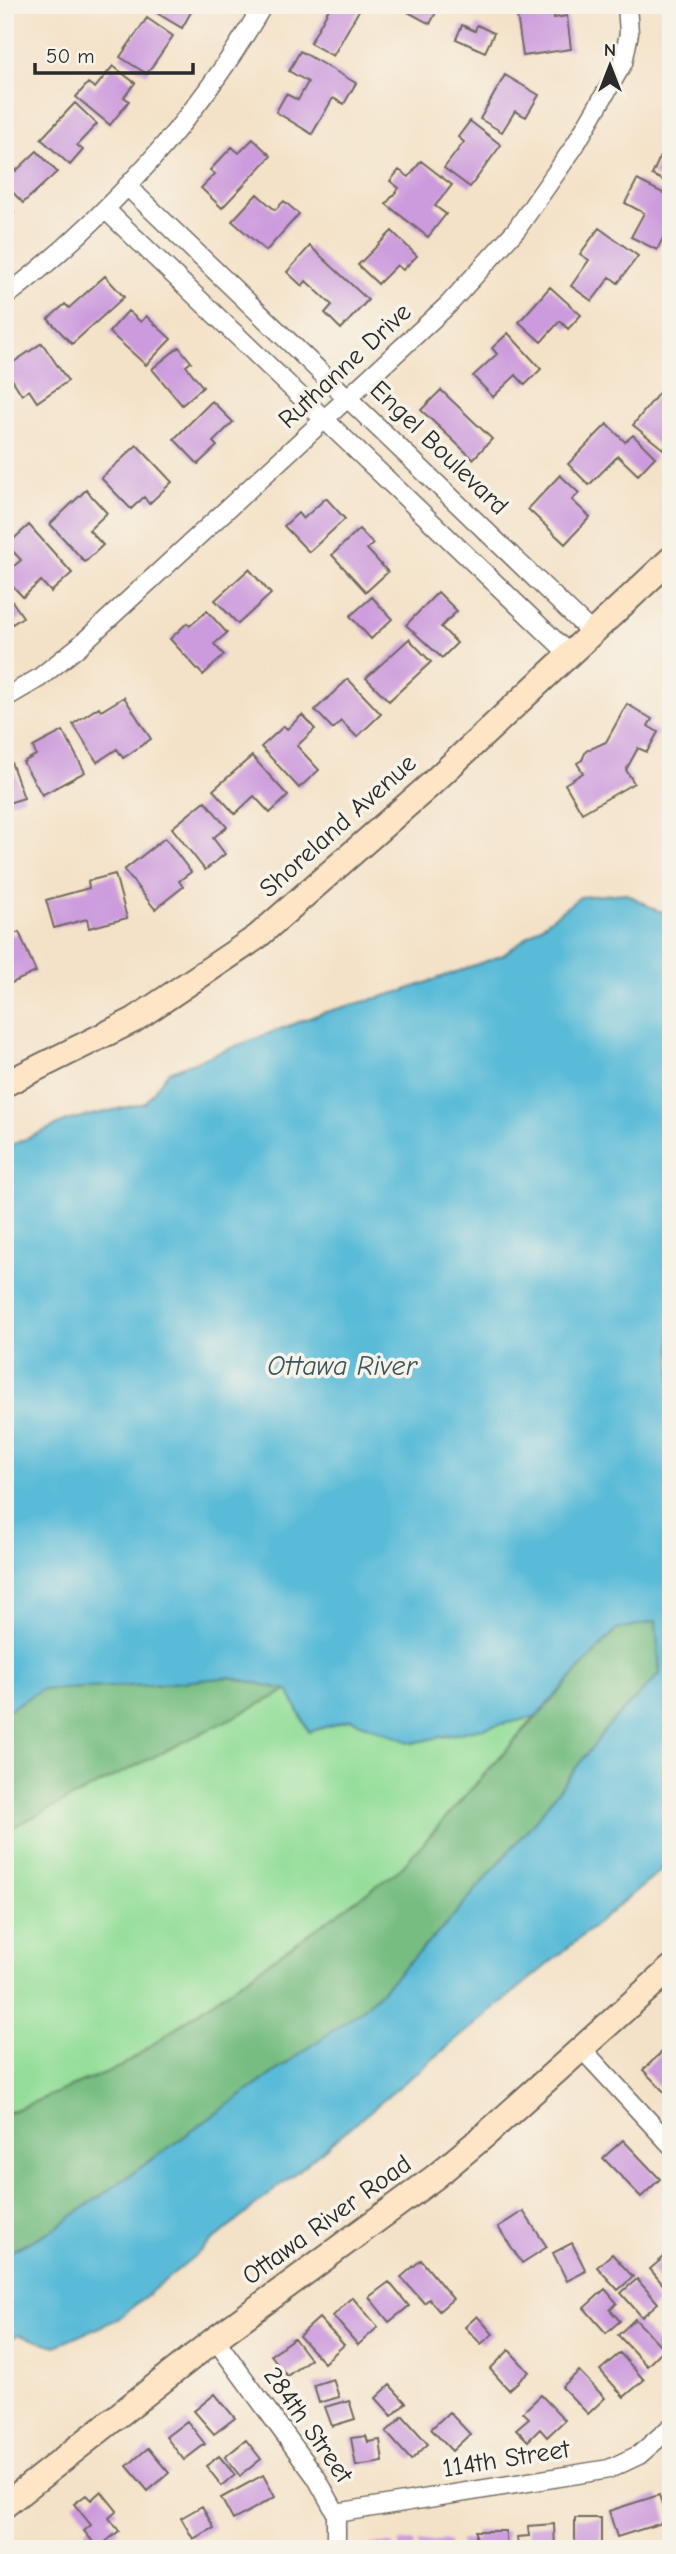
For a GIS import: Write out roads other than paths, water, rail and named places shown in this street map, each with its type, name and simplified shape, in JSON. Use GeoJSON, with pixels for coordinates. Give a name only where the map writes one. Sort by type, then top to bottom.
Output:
{"type":"FeatureCollection","features":[{"type":"Feature","properties":{"kind":"street"},"geometry":{"type":"LineString","coordinates":[[5,297],[56,256],[127,186],[210,86],[263,5]]}},
{"type":"Feature","properties":{"kind":"street","name":"Ruthanne Drive"},"geometry":{"type":"LineString","coordinates":[[5,698],[38,678],[78,647],[449,305],[516,230],[579,139],[623,63],[629,33],[626,5]]}},
{"type":"Feature","properties":{"kind":"street","name":"Engel Boulevard"},"geometry":{"type":"LineString","coordinates":[[127,186],[592,633]]}},
{"type":"Feature","properties":{"kind":"street"},"geometry":{"type":"LineString","coordinates":[[105,209],[570,655]]}},
{"type":"Feature","properties":{"kind":"street","name":"Shoreland Avenue"},"geometry":{"type":"LineString","coordinates":[[5,1084],[134,1020],[257,937],[355,853],[671,559]]}},
{"type":"Feature","properties":{"kind":"street","name":"Ottawa River Road"},"geometry":{"type":"LineString","coordinates":[[5,2505],[215,2339],[435,2177],[671,1968]]}},
{"type":"Feature","properties":{"kind":"street"},"geometry":{"type":"LineString","coordinates":[[582,2049],[671,2145]]}},
{"type":"Feature","properties":{"kind":"street","name":"284th Street"},"geometry":{"type":"LineString","coordinates":[[215,2339],[316,2477],[336,2513],[337,2549]]}},
{"type":"Feature","properties":{"kind":"street","name":"114th Street"},"geometry":{"type":"LineString","coordinates":[[336,2513],[609,2469],[639,2455],[671,2427]]}},
{"type":"Feature","properties":{"kind":"water","name":"Ottawa River"},"geometry":{"type":"Polygon","coordinates":[[[625,893],[658,911],[671,912],[671,1858],[656,1875],[118,2319],[56,2346],[18,2335],[5,2341],[5,2254],[53,2230],[363,2009],[445,1926],[534,1822],[610,1724],[660,1674],[656,1621],[616,1630],[535,1717],[412,1743],[351,1719],[309,1732],[288,1690],[230,1677],[152,1685],[40,1690],[5,1712],[5,1148],[69,1120],[145,1103],[168,1072],[322,1013],[403,991],[503,955],[580,897],[625,893]]]}}]}
